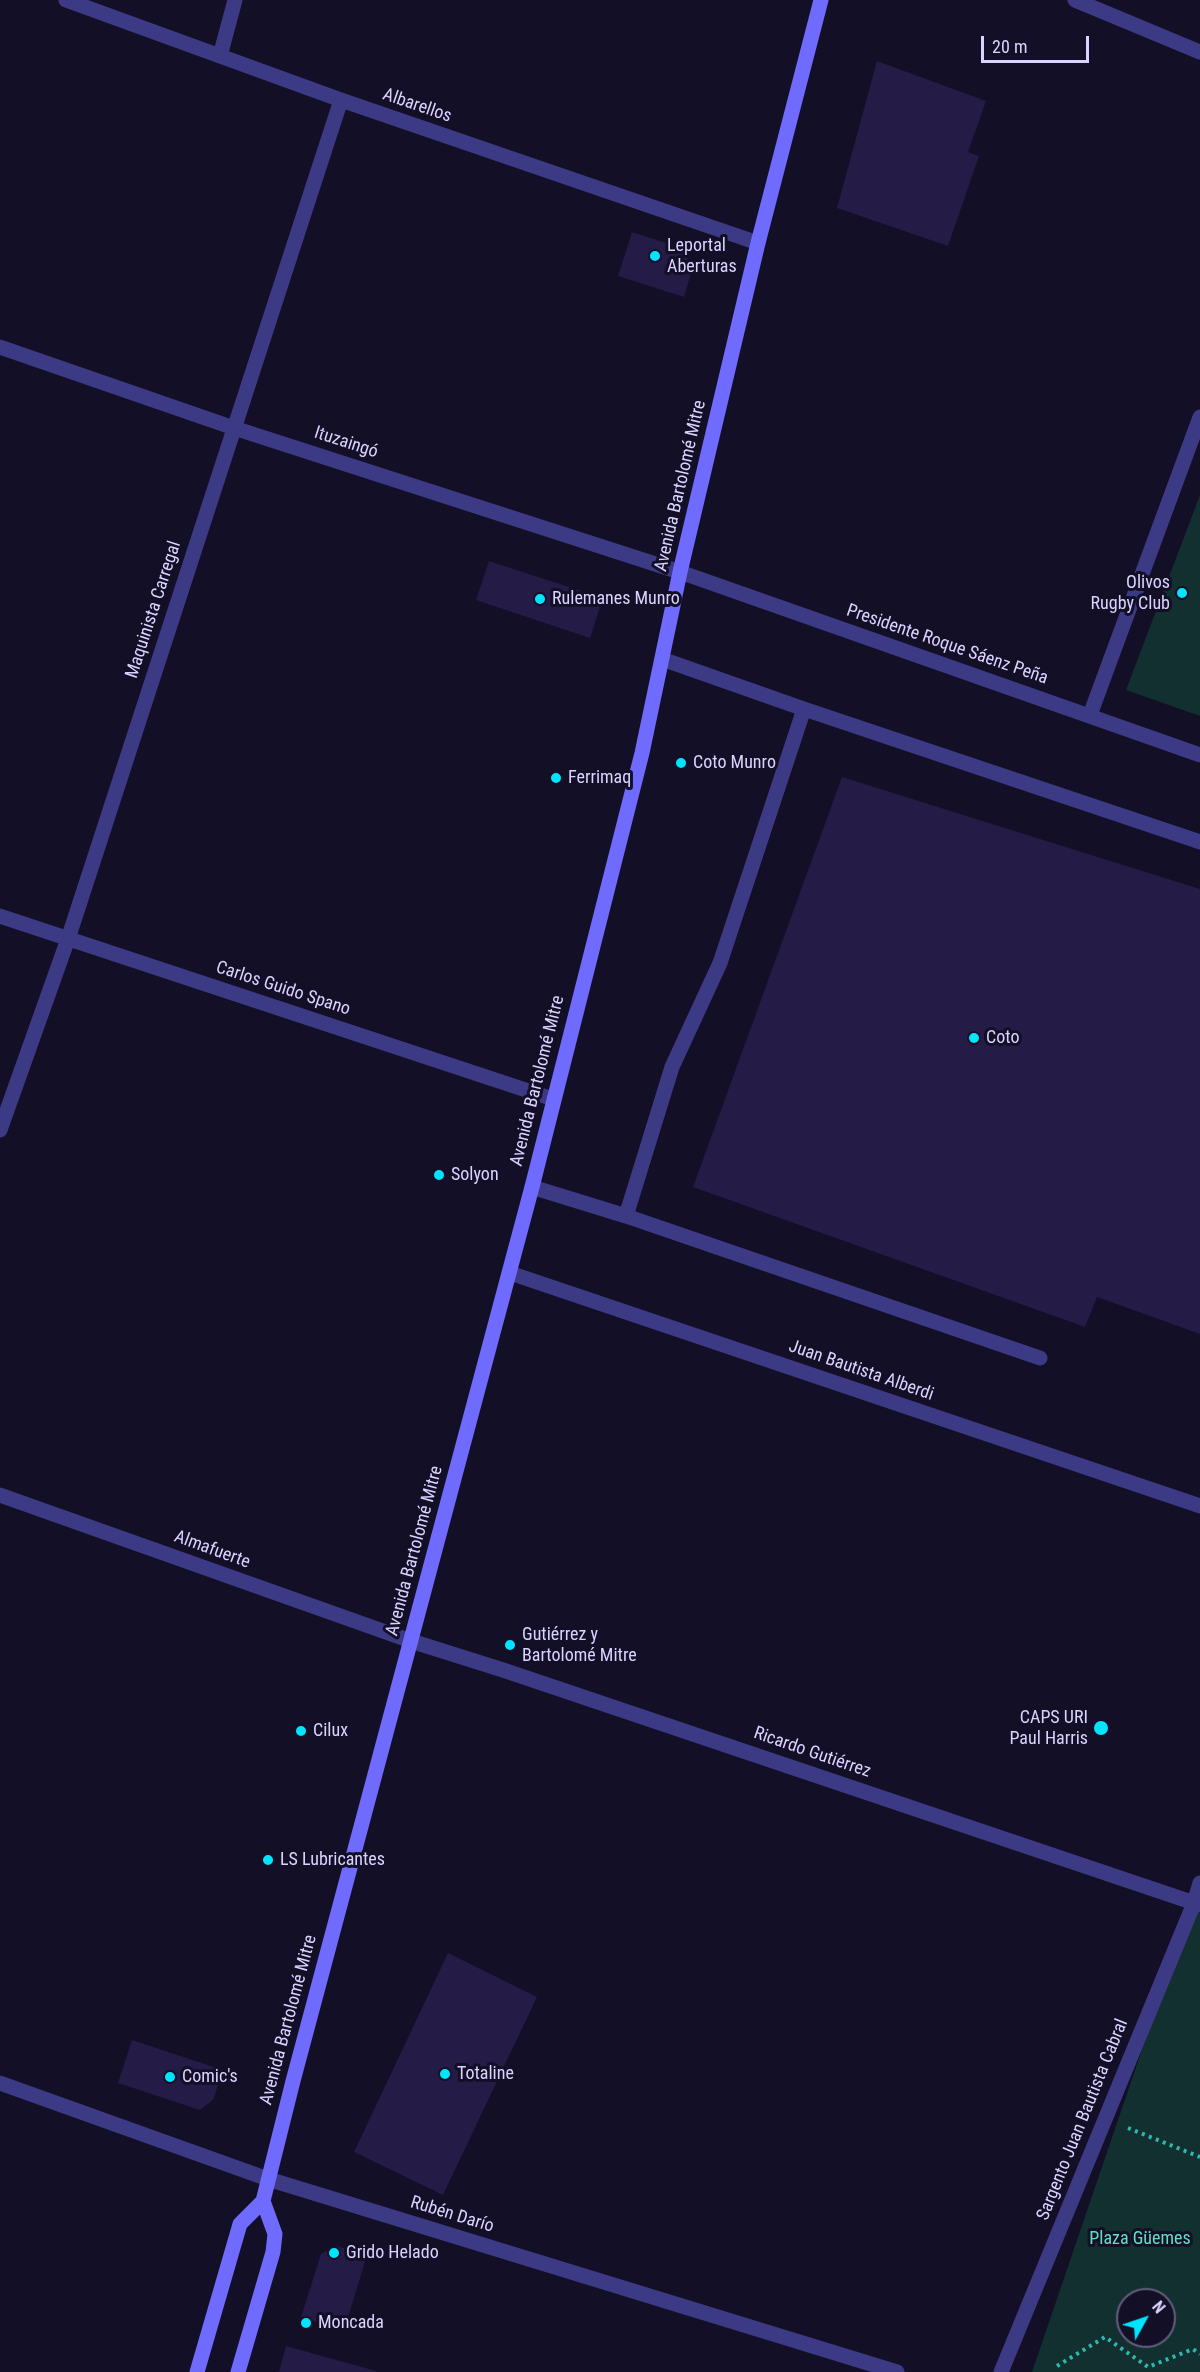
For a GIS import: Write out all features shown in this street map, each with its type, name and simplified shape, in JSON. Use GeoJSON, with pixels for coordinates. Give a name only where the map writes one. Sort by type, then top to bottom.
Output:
{"type":"FeatureCollection","features":[{"type":"Feature","properties":{"kind":"main road","name":"Avenida Bartolomé Mitre"},"geometry":{"type":"LineString","coordinates":[[263,2201],[532,1187],[642,753],[680,572],[758,243],[821,0]]}},
{"type":"Feature","properties":{"kind":"main road"},"geometry":{"type":"LineString","coordinates":[[197,2372],[240,2224],[263,2201],[275,2234],[273,2252],[238,2372]]}},
{"type":"Feature","properties":{"kind":"street","name":"Albarellos"},"geometry":{"type":"LineString","coordinates":[[66,0],[340,100],[758,243]]}},
{"type":"Feature","properties":{"kind":"street"},"geometry":{"type":"LineString","coordinates":[[220,56],[235,0]]}},
{"type":"Feature","properties":{"kind":"street"},"geometry":{"type":"LineString","coordinates":[[1075,0],[1200,52]]}},
{"type":"Feature","properties":{"kind":"street","name":"Maquinista Carregal"},"geometry":{"type":"LineString","coordinates":[[0,1130],[68,939],[340,100]]}},
{"type":"Feature","properties":{"kind":"street","name":"Ituzaingó"},"geometry":{"type":"LineString","coordinates":[[0,347],[234,428],[680,572]]}},
{"type":"Feature","properties":{"kind":"street"},"geometry":{"type":"LineString","coordinates":[[1090,715],[1200,417]]}},
{"type":"Feature","properties":{"kind":"street","name":"Presidente Roque Sáenz Peña"},"geometry":{"type":"LineString","coordinates":[[680,572],[1200,755]]}},
{"type":"Feature","properties":{"kind":"street"},"geometry":{"type":"LineString","coordinates":[[662,659],[1200,842]]}},
{"type":"Feature","properties":{"kind":"street"},"geometry":{"type":"LineString","coordinates":[[626,1216],[672,1067],[720,963],[804,708]]}},
{"type":"Feature","properties":{"kind":"street","name":"Carlos Guido Spano"},"geometry":{"type":"LineString","coordinates":[[0,916],[554,1099]]}},
{"type":"Feature","properties":{"kind":"street"},"geometry":{"type":"LineString","coordinates":[[532,1187],[626,1216],[1040,1359]]}},
{"type":"Feature","properties":{"kind":"street","name":"Juan Bautista Alberdi"},"geometry":{"type":"LineString","coordinates":[[510,1273],[1200,1506]]}},
{"type":"Feature","properties":{"kind":"street","name":"Almafuerte"},"geometry":{"type":"LineString","coordinates":[[0,1495],[411,1641]]}},
{"type":"Feature","properties":{"kind":"street","name":"Ricardo Gutiérrez"},"geometry":{"type":"LineString","coordinates":[[411,1641],[1197,1904]]}},
{"type":"Feature","properties":{"kind":"street","name":"Sargento Juan Bautista Cabral"},"geometry":{"type":"LineString","coordinates":[[1001,2372],[1197,1904],[1200,1883]]}},
{"type":"Feature","properties":{"kind":"street","name":"Rubén Darío"},"geometry":{"type":"LineString","coordinates":[[0,2082],[268,2180],[897,2372]]}},
{"type":"Feature","properties":{"kind":"path"},"geometry":{"type":"LineString","coordinates":[[1127,2128],[1200,2157]]}},
{"type":"Feature","properties":{"kind":"path"},"geometry":{"type":"LineString","coordinates":[[1057,2366],[1105,2337],[1148,2367],[1193,2349],[1200,2354]]}},
{"type":"Feature","properties":{"kind":"green space","name":"Olivos Rugby Club"},"geometry":{"type":"Polygon","coordinates":[[[1200,495],[1200,716],[1126,690],[1200,495]]]}},
{"type":"Feature","properties":{"kind":"green space","name":"Plaza Güemes"},"geometry":{"type":"Polygon","coordinates":[[[1190,1909],[1200,1913],[1200,2372],[1032,2372],[1190,1909]]]}},
{"type":"Feature","properties":{"kind":"building"},"geometry":{"type":"Polygon","coordinates":[[[877,61],[986,101],[968,152],[979,156],[948,246],[837,208],[877,61]]]}},
{"type":"Feature","properties":{"kind":"building","name":"Leportal Aberturas"},"geometry":{"type":"Polygon","coordinates":[[[632,232],[678,247],[693,266],[684,297],[618,276],[632,232]]]}},
{"type":"Feature","properties":{"kind":"building","name":"Rulemanes Munro"},"geometry":{"type":"Polygon","coordinates":[[[489,561],[603,598],[590,638],[476,600],[489,561]]]}},
{"type":"Feature","properties":{"kind":"building","name":"Coto"},"geometry":{"type":"Polygon","coordinates":[[[842,777],[1200,889],[1200,1334],[1097,1297],[1085,1327],[693,1187],[842,777]]]}},
{"type":"Feature","properties":{"kind":"building","name":"Totaline"},"geometry":{"type":"Polygon","coordinates":[[[448,1953],[537,1997],[443,2195],[354,2152],[448,1953]]]}},
{"type":"Feature","properties":{"kind":"building","name":"Comic's"},"geometry":{"type":"Polygon","coordinates":[[[132,2040],[223,2070],[213,2100],[200,2110],[118,2083],[132,2040]]]}},
{"type":"Feature","properties":{"kind":"building"},"geometry":{"type":"Polygon","coordinates":[[[337,2246],[367,2255],[344,2331],[301,2317],[321,2254],[337,2246]]]}},
{"type":"Feature","properties":{"kind":"building"},"geometry":{"type":"Polygon","coordinates":[[[286,2346],[376,2371],[376,2372],[279,2372],[286,2346]]]}},
{"type":"Feature","properties":{"kind":"place","name":"Leportal Aberturas"},"geometry":{"type":"Point","coordinates":[655,256]}},
{"type":"Feature","properties":{"kind":"place","name":"Olivos Rugby Club"},"geometry":{"type":"Point","coordinates":[1182,593]}},
{"type":"Feature","properties":{"kind":"place","name":"Rulemanes Munro"},"geometry":{"type":"Point","coordinates":[540,599]}},
{"type":"Feature","properties":{"kind":"place","name":"Coto Munro"},"geometry":{"type":"Point","coordinates":[681,763]}},
{"type":"Feature","properties":{"kind":"place","name":"Ferrimaq"},"geometry":{"type":"Point","coordinates":[556,778]}},
{"type":"Feature","properties":{"kind":"place","name":"Coto"},"geometry":{"type":"Point","coordinates":[974,1038]}},
{"type":"Feature","properties":{"kind":"place","name":"Solyon"},"geometry":{"type":"Point","coordinates":[439,1175]}},
{"type":"Feature","properties":{"kind":"place","name":"Gutiérrez y Bartolomé Mitre"},"geometry":{"type":"Point","coordinates":[510,1645]}},
{"type":"Feature","properties":{"kind":"place","name":"CAPS URI Paul Harris"},"geometry":{"type":"Point","coordinates":[1101,1728]}},
{"type":"Feature","properties":{"kind":"place","name":"Cilux"},"geometry":{"type":"Point","coordinates":[301,1731]}},
{"type":"Feature","properties":{"kind":"place","name":"LS Lubricantes"},"geometry":{"type":"Point","coordinates":[268,1860]}},
{"type":"Feature","properties":{"kind":"place","name":"Totaline"},"geometry":{"type":"Point","coordinates":[445,2074]}},
{"type":"Feature","properties":{"kind":"place","name":"Comic's"},"geometry":{"type":"Point","coordinates":[170,2077]}},
{"type":"Feature","properties":{"kind":"place","name":"Grido Helado"},"geometry":{"type":"Point","coordinates":[334,2253]}},
{"type":"Feature","properties":{"kind":"place","name":"Moncada"},"geometry":{"type":"Point","coordinates":[306,2323]}}]}
